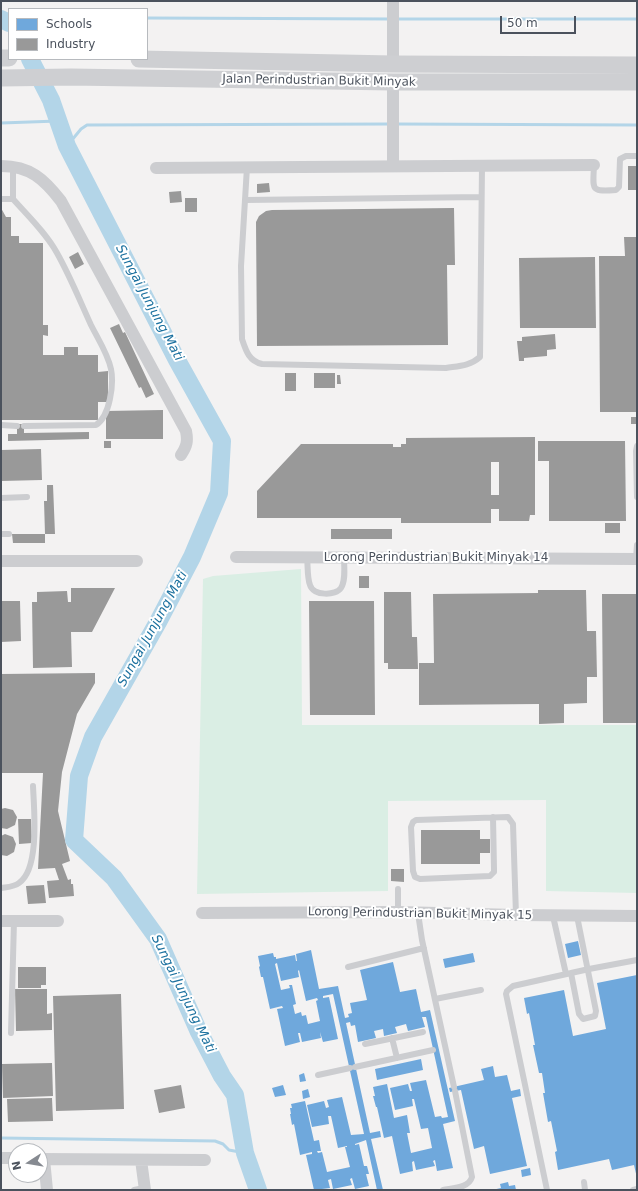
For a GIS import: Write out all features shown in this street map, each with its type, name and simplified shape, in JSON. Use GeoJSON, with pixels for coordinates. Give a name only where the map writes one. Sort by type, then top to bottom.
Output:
{"type":"FeatureCollection","features":[{"type":"Feature","properties":{"kind":"main road","name":"Jalan Perindustrian Bukit Minyak"},"geometry":{"type":"LineString","coordinates":[[148,59],[393,64],[637,64]]}},
{"type":"Feature","properties":{"kind":"main road","name":"Jalan Perindustrian Bukit Minyak"},"geometry":{"type":"LineString","coordinates":[[1,78],[71,77],[393,82],[637,82]]}},
{"type":"Feature","properties":{"kind":"street"},"geometry":{"type":"LineString","coordinates":[[393,1],[393,64]]}},
{"type":"Feature","properties":{"kind":"street"},"geometry":{"type":"LineString","coordinates":[[393,82],[393,166]]}},
{"type":"Feature","properties":{"kind":"street"},"geometry":{"type":"LineString","coordinates":[[156,168],[594,165]]}},
{"type":"Feature","properties":{"kind":"street"},"geometry":{"type":"LineString","coordinates":[[7,166],[32,172],[44,180],[61,201],[186,431],[188,439],[187,447],[181,455]]}},
{"type":"Feature","properties":{"kind":"street","name":"Lorong Perindustrian Bukit Minyak 14"},"geometry":{"type":"LineString","coordinates":[[236,557],[637,559]]}},
{"type":"Feature","properties":{"kind":"street"},"geometry":{"type":"LineString","coordinates":[[1,561],[137,561]]}},
{"type":"Feature","properties":{"kind":"street","name":"Lorong Perindustrian Bukit Minyak 15"},"geometry":{"type":"LineString","coordinates":[[202,913],[418,912],[553,916],[637,916]]}},
{"type":"Feature","properties":{"kind":"street"},"geometry":{"type":"LineString","coordinates":[[1,921],[58,921]]}},
{"type":"Feature","properties":{"kind":"street"},"geometry":{"type":"LineString","coordinates":[[48,1159],[205,1160]]}},
{"type":"Feature","properties":{"kind":"street"},"geometry":{"type":"LineString","coordinates":[[141,1160],[141,1189]]}},
{"type":"Feature","properties":{"kind":"lane"},"geometry":{"type":"LineString","coordinates":[[594,165],[593,183],[596,189],[598,191],[616,190],[619,187],[620,159],[626,156],[637,156]]}},
{"type":"Feature","properties":{"kind":"lane"},"geometry":{"type":"LineString","coordinates":[[7,166],[13,199],[40,230],[57,253],[109,362],[113,382],[108,407],[99,423],[96,425],[24,426]]}},
{"type":"Feature","properties":{"kind":"lane"},"geometry":{"type":"LineString","coordinates":[[248,167],[241,266],[242,339],[245,349],[255,362],[262,364],[446,368],[467,365],[480,358],[482,166]]}},
{"type":"Feature","properties":{"kind":"lane"},"geometry":{"type":"LineString","coordinates":[[246,200],[481,197]]}},
{"type":"Feature","properties":{"kind":"lane"},"geometry":{"type":"LineString","coordinates":[[1,199],[13,199]]}},
{"type":"Feature","properties":{"kind":"lane"},"geometry":{"type":"LineString","coordinates":[[1,425],[17,426]]}},
{"type":"Feature","properties":{"kind":"lane"},"geometry":{"type":"LineString","coordinates":[[637,446],[637,497]]}},
{"type":"Feature","properties":{"kind":"lane"},"geometry":{"type":"LineString","coordinates":[[1,498],[27,497]]}},
{"type":"Feature","properties":{"kind":"lane"},"geometry":{"type":"LineString","coordinates":[[1,534],[10,534]]}},
{"type":"Feature","properties":{"kind":"lane"},"geometry":{"type":"LineString","coordinates":[[637,545],[637,559]]}},
{"type":"Feature","properties":{"kind":"lane"},"geometry":{"type":"LineString","coordinates":[[308,557],[310,585],[312,590],[316,593],[334,593],[340,590],[344,581],[344,558]]}},
{"type":"Feature","properties":{"kind":"lane"},"geometry":{"type":"LineString","coordinates":[[1,888],[14,886],[20,882],[26,875],[31,863],[34,847],[35,822],[33,786]]}},
{"type":"Feature","properties":{"kind":"lane"},"geometry":{"type":"LineString","coordinates":[[492,817],[494,869],[492,874],[487,877],[420,879],[415,876],[413,871],[411,827],[413,822],[418,820],[492,817],[508,817],[513,821],[516,915]]}},
{"type":"Feature","properties":{"kind":"lane"},"geometry":{"type":"LineString","coordinates":[[398,889],[398,912]]}},
{"type":"Feature","properties":{"kind":"lane"},"geometry":{"type":"LineString","coordinates":[[418,912],[424,948],[446,1047],[472,1177],[467,1185],[443,1190]]}},
{"type":"Feature","properties":{"kind":"lane"},"geometry":{"type":"LineString","coordinates":[[553,916],[579,1014],[583,1019],[595,1016],[596,1011],[577,916]]}},
{"type":"Feature","properties":{"kind":"lane"},"geometry":{"type":"LineString","coordinates":[[11,1033],[14,921]]}},
{"type":"Feature","properties":{"kind":"lane"},"geometry":{"type":"LineString","coordinates":[[348,967],[424,948]]}},
{"type":"Feature","properties":{"kind":"lane"},"geometry":{"type":"LineString","coordinates":[[547,1190],[506,994],[508,988],[569,973],[637,960]]}},
{"type":"Feature","properties":{"kind":"lane"},"geometry":{"type":"LineString","coordinates":[[435,1000],[481,990]]}},
{"type":"Feature","properties":{"kind":"lane"},"geometry":{"type":"LineString","coordinates":[[365,1044],[422,1032]]}},
{"type":"Feature","properties":{"kind":"lane"},"geometry":{"type":"LineString","coordinates":[[392,1038],[397,1058]]}},
{"type":"Feature","properties":{"kind":"lane"},"geometry":{"type":"LineString","coordinates":[[318,1075],[446,1047]]}},
{"type":"Feature","properties":{"kind":"lane"},"geometry":{"type":"LineString","coordinates":[[584,1182],[585,1190]]}},
{"type":"Feature","properties":{"kind":"lane"},"geometry":{"type":"LineString","coordinates":[[633,1190],[637,1189]]}},
{"type":"Feature","properties":{"kind":"green space"},"geometry":{"type":"Polygon","coordinates":[[[301,569],[302,725],[637,725],[637,893],[546,891],[546,800],[388,801],[388,891],[197,894],[203,579],[213,576],[301,569]]]}},
{"type":"Feature","properties":{"kind":"building: Schools"},"geometry":{"type":"Polygon","coordinates":[[[578,941],[581,955],[568,958],[565,944],[578,941]]]}},
{"type":"Feature","properties":{"kind":"building: Schools"},"geometry":{"type":"Polygon","coordinates":[[[311,950],[319,989],[338,986],[345,1018],[349,1017],[348,1014],[352,1013],[350,1003],[367,1000],[360,970],[393,962],[400,992],[416,989],[421,1012],[430,1010],[455,1121],[443,1124],[453,1168],[437,1171],[435,1160],[433,1161],[435,1166],[416,1170],[414,1161],[412,1162],[413,1171],[400,1174],[392,1136],[384,1138],[373,1096],[375,1096],[373,1087],[387,1084],[394,1118],[407,1115],[410,1133],[407,1133],[411,1153],[432,1148],[428,1128],[421,1129],[414,1099],[412,1099],[413,1106],[395,1110],[390,1088],[408,1084],[410,1091],[412,1091],[410,1083],[426,1080],[435,1117],[448,1117],[426,1017],[422,1017],[425,1027],[408,1031],[406,1024],[395,1027],[397,1033],[384,1036],[383,1029],[374,1031],[376,1038],[358,1042],[355,1025],[351,1026],[350,1022],[346,1023],[370,1133],[380,1131],[381,1137],[371,1139],[383,1190],[377,1190],[366,1140],[355,1145],[359,1144],[364,1166],[367,1166],[369,1174],[366,1174],[369,1186],[355,1189],[352,1178],[350,1179],[352,1185],[333,1189],[331,1179],[328,1180],[330,1188],[314,1190],[306,1155],[312,1154],[312,1152],[300,1155],[294,1124],[292,1125],[290,1114],[290,1108],[292,1108],[291,1104],[305,1101],[314,1141],[319,1140],[321,1151],[317,1151],[318,1153],[322,1152],[327,1172],[350,1167],[345,1147],[347,1146],[338,1148],[331,1116],[328,1116],[329,1124],[312,1127],[307,1105],[324,1101],[326,1108],[329,1107],[327,1100],[342,1097],[351,1135],[364,1134],[333,994],[323,996],[323,998],[329,997],[338,1039],[323,1042],[320,1032],[321,1038],[302,1042],[300,1033],[298,1033],[300,1042],[285,1046],[277,1009],[283,1008],[282,1006],[270,1009],[263,977],[261,977],[258,956],[273,953],[276,959],[295,955],[297,961],[296,954],[311,950]],[[277,963],[275,964],[281,990],[290,988],[289,985],[292,985],[296,1004],[293,1005],[295,1014],[301,1012],[302,1016],[306,1015],[308,1024],[320,1021],[316,1001],[318,1000],[317,998],[306,1001],[299,970],[299,977],[281,981],[277,963]]]}},
{"type":"Feature","properties":{"kind":"building: Schools"},"geometry":{"type":"Polygon","coordinates":[[[473,953],[475,962],[445,968],[443,959],[473,953]]]}},
{"type":"Feature","properties":{"kind":"building: Schools"},"geometry":{"type":"Polygon","coordinates":[[[637,975],[637,1178],[634,1165],[612,1170],[609,1159],[558,1170],[555,1152],[557,1151],[551,1121],[548,1122],[543,1093],[545,1093],[542,1073],[539,1073],[533,1045],[535,1045],[529,1013],[527,1014],[524,998],[564,990],[573,1036],[606,1029],[597,983],[637,975]]]}},
{"type":"Feature","properties":{"kind":"building: Schools"},"geometry":{"type":"Polygon","coordinates":[[[421,1059],[423,1070],[377,1080],[375,1069],[421,1059]]]}},
{"type":"Feature","properties":{"kind":"building: Schools"},"geometry":{"type":"Polygon","coordinates":[[[493,1066],[495,1077],[507,1075],[511,1091],[520,1089],[521,1096],[512,1098],[527,1166],[490,1174],[484,1146],[474,1149],[461,1090],[450,1092],[449,1088],[484,1080],[481,1069],[493,1066]]]}},
{"type":"Feature","properties":{"kind":"building: Schools"},"geometry":{"type":"Polygon","coordinates":[[[304,1073],[306,1081],[300,1082],[299,1075],[304,1073]]]}},
{"type":"Feature","properties":{"kind":"building: Schools"},"geometry":{"type":"Polygon","coordinates":[[[283,1085],[286,1095],[275,1097],[272,1088],[283,1085]]]}},
{"type":"Feature","properties":{"kind":"building: Schools"},"geometry":{"type":"Polygon","coordinates":[[[308,1089],[310,1097],[303,1099],[302,1091],[308,1089]]]}},
{"type":"Feature","properties":{"kind":"building: Schools"},"geometry":{"type":"Polygon","coordinates":[[[530,1168],[531,1175],[522,1177],[521,1170],[530,1168]]]}},
{"type":"Feature","properties":{"kind":"building: Schools"},"geometry":{"type":"Polygon","coordinates":[[[508,1182],[509,1186],[515,1185],[516,1190],[492,1190],[501,1188],[500,1184],[508,1182]]]}},
{"type":"Feature","properties":{"kind":"building: Industry"},"geometry":{"type":"Polygon","coordinates":[[[628,166],[637,166],[637,190],[628,190],[628,166]]]}},
{"type":"Feature","properties":{"kind":"building: Industry"},"geometry":{"type":"Polygon","coordinates":[[[269,183],[270,192],[257,193],[257,184],[269,183]]]}},
{"type":"Feature","properties":{"kind":"building: Industry"},"geometry":{"type":"Polygon","coordinates":[[[181,191],[182,202],[170,203],[169,192],[181,191]]]}},
{"type":"Feature","properties":{"kind":"building: Industry"},"geometry":{"type":"Polygon","coordinates":[[[185,198],[197,198],[197,212],[185,212],[185,198]]]}},
{"type":"Feature","properties":{"kind":"building: Industry"},"geometry":{"type":"Polygon","coordinates":[[[1,208],[6,217],[11,217],[11,236],[19,236],[19,243],[43,243],[43,325],[48,325],[48,336],[43,335],[43,355],[64,355],[64,347],[78,347],[78,355],[98,355],[98,372],[108,371],[108,402],[98,402],[98,420],[1,420],[1,208]]]}},
{"type":"Feature","properties":{"kind":"building: Industry"},"geometry":{"type":"Polygon","coordinates":[[[454,208],[455,265],[447,265],[448,345],[257,346],[256,222],[259,216],[266,211],[454,208]]]}},
{"type":"Feature","properties":{"kind":"building: Industry"},"geometry":{"type":"Polygon","coordinates":[[[624,237],[637,237],[637,412],[600,412],[599,256],[625,256],[624,237]]]}},
{"type":"Feature","properties":{"kind":"building: Industry"},"geometry":{"type":"Polygon","coordinates":[[[78,252],[84,264],[75,269],[69,257],[78,252]]]}},
{"type":"Feature","properties":{"kind":"building: Industry"},"geometry":{"type":"Polygon","coordinates":[[[595,257],[596,328],[520,328],[519,258],[595,257]]]}},
{"type":"Feature","properties":{"kind":"building: Industry"},"geometry":{"type":"Polygon","coordinates":[[[119,324],[123,333],[125,332],[154,394],[146,398],[141,387],[139,388],[110,328],[119,324]]]}},
{"type":"Feature","properties":{"kind":"building: Industry"},"geometry":{"type":"Polygon","coordinates":[[[555,334],[556,349],[547,350],[547,356],[524,358],[524,361],[519,361],[517,341],[522,341],[522,337],[555,334]]]}},
{"type":"Feature","properties":{"kind":"building: Industry"},"geometry":{"type":"Polygon","coordinates":[[[285,373],[296,373],[296,391],[285,391],[285,373]]]}},
{"type":"Feature","properties":{"kind":"building: Industry"},"geometry":{"type":"Polygon","coordinates":[[[314,373],[335,373],[335,388],[314,388],[314,373]]]}},
{"type":"Feature","properties":{"kind":"building: Industry"},"geometry":{"type":"Polygon","coordinates":[[[337,375],[340,375],[341,384],[337,384],[337,375]]]}},
{"type":"Feature","properties":{"kind":"building: Industry"},"geometry":{"type":"Polygon","coordinates":[[[163,410],[163,439],[106,439],[106,411],[163,410]]]}},
{"type":"Feature","properties":{"kind":"building: Industry"},"geometry":{"type":"Polygon","coordinates":[[[631,417],[637,417],[637,424],[631,424],[631,417]]]}},
{"type":"Feature","properties":{"kind":"building: Industry"},"geometry":{"type":"Polygon","coordinates":[[[17,424],[24,424],[24,433],[89,432],[89,439],[8,441],[8,434],[17,434],[17,424]]]}},
{"type":"Feature","properties":{"kind":"building: Industry"},"geometry":{"type":"Polygon","coordinates":[[[535,437],[535,515],[530,515],[529,521],[499,521],[499,509],[491,509],[491,523],[401,523],[401,518],[257,518],[257,491],[301,444],[393,444],[393,447],[401,447],[401,444],[406,444],[406,438],[535,437]],[[491,462],[491,495],[499,495],[499,462],[491,462]]]}},
{"type":"Feature","properties":{"kind":"building: Industry"},"geometry":{"type":"Polygon","coordinates":[[[104,441],[111,441],[111,448],[104,448],[104,441]]]}},
{"type":"Feature","properties":{"kind":"building: Industry"},"geometry":{"type":"Polygon","coordinates":[[[538,441],[625,441],[626,521],[549,521],[549,461],[538,461],[538,441]]]}},
{"type":"Feature","properties":{"kind":"building: Industry"},"geometry":{"type":"Polygon","coordinates":[[[41,449],[42,480],[1,481],[1,450],[41,449]]]}},
{"type":"Feature","properties":{"kind":"building: Industry"},"geometry":{"type":"Polygon","coordinates":[[[47,485],[53,485],[55,534],[45,534],[44,501],[47,501],[47,485]]]}},
{"type":"Feature","properties":{"kind":"building: Industry"},"geometry":{"type":"Polygon","coordinates":[[[605,523],[620,523],[620,533],[605,533],[605,523]]]}},
{"type":"Feature","properties":{"kind":"building: Industry"},"geometry":{"type":"Polygon","coordinates":[[[331,529],[392,529],[392,539],[331,539],[331,529]]]}},
{"type":"Feature","properties":{"kind":"building: Industry"},"geometry":{"type":"Polygon","coordinates":[[[12,534],[45,534],[45,543],[13,543],[12,534]]]}},
{"type":"Feature","properties":{"kind":"building: Industry"},"geometry":{"type":"Polygon","coordinates":[[[359,576],[369,576],[369,588],[359,588],[359,576]]]}},
{"type":"Feature","properties":{"kind":"building: Industry"},"geometry":{"type":"Polygon","coordinates":[[[71,588],[115,588],[92,632],[71,632],[72,667],[33,668],[32,602],[37,602],[37,592],[67,591],[68,602],[71,602],[71,588]]]}},
{"type":"Feature","properties":{"kind":"building: Industry"},"geometry":{"type":"Polygon","coordinates":[[[538,590],[586,590],[587,631],[596,631],[597,677],[587,677],[587,703],[564,704],[564,723],[539,724],[539,704],[419,705],[419,663],[434,663],[433,594],[538,593],[538,590]]]}},
{"type":"Feature","properties":{"kind":"building: Industry"},"geometry":{"type":"Polygon","coordinates":[[[384,592],[411,592],[412,637],[417,637],[418,669],[388,669],[388,663],[384,663],[384,592]]]}},
{"type":"Feature","properties":{"kind":"building: Industry"},"geometry":{"type":"Polygon","coordinates":[[[602,594],[637,594],[637,723],[603,723],[602,594]]]}},
{"type":"Feature","properties":{"kind":"building: Industry"},"geometry":{"type":"Polygon","coordinates":[[[1,601],[20,601],[21,641],[1,642],[1,601]]]}},
{"type":"Feature","properties":{"kind":"building: Industry"},"geometry":{"type":"Polygon","coordinates":[[[309,601],[374,601],[375,715],[310,715],[309,601]]]}},
{"type":"Feature","properties":{"kind":"building: Industry"},"geometry":{"type":"Polygon","coordinates":[[[95,673],[95,683],[77,714],[62,772],[58,811],[70,861],[62,864],[68,880],[71,879],[71,884],[73,884],[74,896],[49,898],[47,881],[59,880],[55,868],[38,869],[43,773],[1,773],[1,674],[95,673]]]}},
{"type":"Feature","properties":{"kind":"building: Industry"},"geometry":{"type":"Polygon","coordinates":[[[5,808],[13,810],[17,817],[15,825],[7,829],[1,828],[1,809],[5,808]]]}},
{"type":"Feature","properties":{"kind":"building: Industry"},"geometry":{"type":"Polygon","coordinates":[[[18,819],[31,819],[32,843],[19,844],[18,819]]]}},
{"type":"Feature","properties":{"kind":"building: Industry"},"geometry":{"type":"Polygon","coordinates":[[[421,830],[480,830],[480,839],[490,839],[490,853],[480,853],[480,864],[421,864],[421,830]]]}},
{"type":"Feature","properties":{"kind":"building: Industry"},"geometry":{"type":"Polygon","coordinates":[[[5,834],[13,837],[16,844],[14,852],[7,856],[1,855],[1,836],[5,834]]]}},
{"type":"Feature","properties":{"kind":"building: Industry"},"geometry":{"type":"Polygon","coordinates":[[[391,869],[404,869],[404,882],[391,881],[391,869]]]}},
{"type":"Feature","properties":{"kind":"building: Industry"},"geometry":{"type":"Polygon","coordinates":[[[44,885],[46,903],[28,904],[26,886],[44,885]]]}},
{"type":"Feature","properties":{"kind":"building: Industry"},"geometry":{"type":"Polygon","coordinates":[[[18,967],[46,967],[46,985],[41,985],[41,988],[18,988],[18,967]]]}},
{"type":"Feature","properties":{"kind":"building: Industry"},"geometry":{"type":"Polygon","coordinates":[[[15,989],[47,989],[47,1014],[52,1013],[52,1030],[16,1031],[15,989]]]}},
{"type":"Feature","properties":{"kind":"building: Industry"},"geometry":{"type":"Polygon","coordinates":[[[121,994],[124,1109],[56,1111],[53,996],[121,994]]]}},
{"type":"Feature","properties":{"kind":"building: Industry"},"geometry":{"type":"Polygon","coordinates":[[[52,1063],[53,1096],[3,1098],[2,1064],[52,1063]]]}},
{"type":"Feature","properties":{"kind":"building: Industry"},"geometry":{"type":"Polygon","coordinates":[[[181,1085],[185,1108],[159,1113],[154,1090],[181,1085]]]}},
{"type":"Feature","properties":{"kind":"building: Industry"},"geometry":{"type":"Polygon","coordinates":[[[52,1098],[53,1121],[8,1122],[7,1099],[52,1098]]]}},
{"type":"Feature","properties":{"kind":"waterway"},"geometry":{"type":"LineString","coordinates":[[148,18],[391,19]]}},
{"type":"Feature","properties":{"kind":"waterway","name":"Sungai Junjung Mati"},"geometry":{"type":"LineString","coordinates":[[1,19],[8,22]]}},
{"type":"Feature","properties":{"kind":"waterway"},"geometry":{"type":"LineString","coordinates":[[397,19],[637,19]]}},
{"type":"Feature","properties":{"kind":"waterway","name":"Sungai Junjung Mati"},"geometry":{"type":"LineString","coordinates":[[31,60],[51,100],[67,146],[177,360],[222,441],[219,493],[192,557],[158,622],[93,737],[79,776],[74,840],[114,878],[158,939],[198,1030],[222,1076],[235,1095],[245,1153],[258,1190]]}},
{"type":"Feature","properties":{"kind":"waterway"},"geometry":{"type":"LineString","coordinates":[[1,123],[58,121]]}},
{"type":"Feature","properties":{"kind":"waterway"},"geometry":{"type":"LineString","coordinates":[[67,146],[81,129],[87,125],[390,124]]}},
{"type":"Feature","properties":{"kind":"waterway"},"geometry":{"type":"LineString","coordinates":[[396,124],[637,125]]}},
{"type":"Feature","properties":{"kind":"waterway"},"geometry":{"type":"LineString","coordinates":[[1,1138],[215,1141],[223,1144],[229,1150],[245,1153]]}}]}
